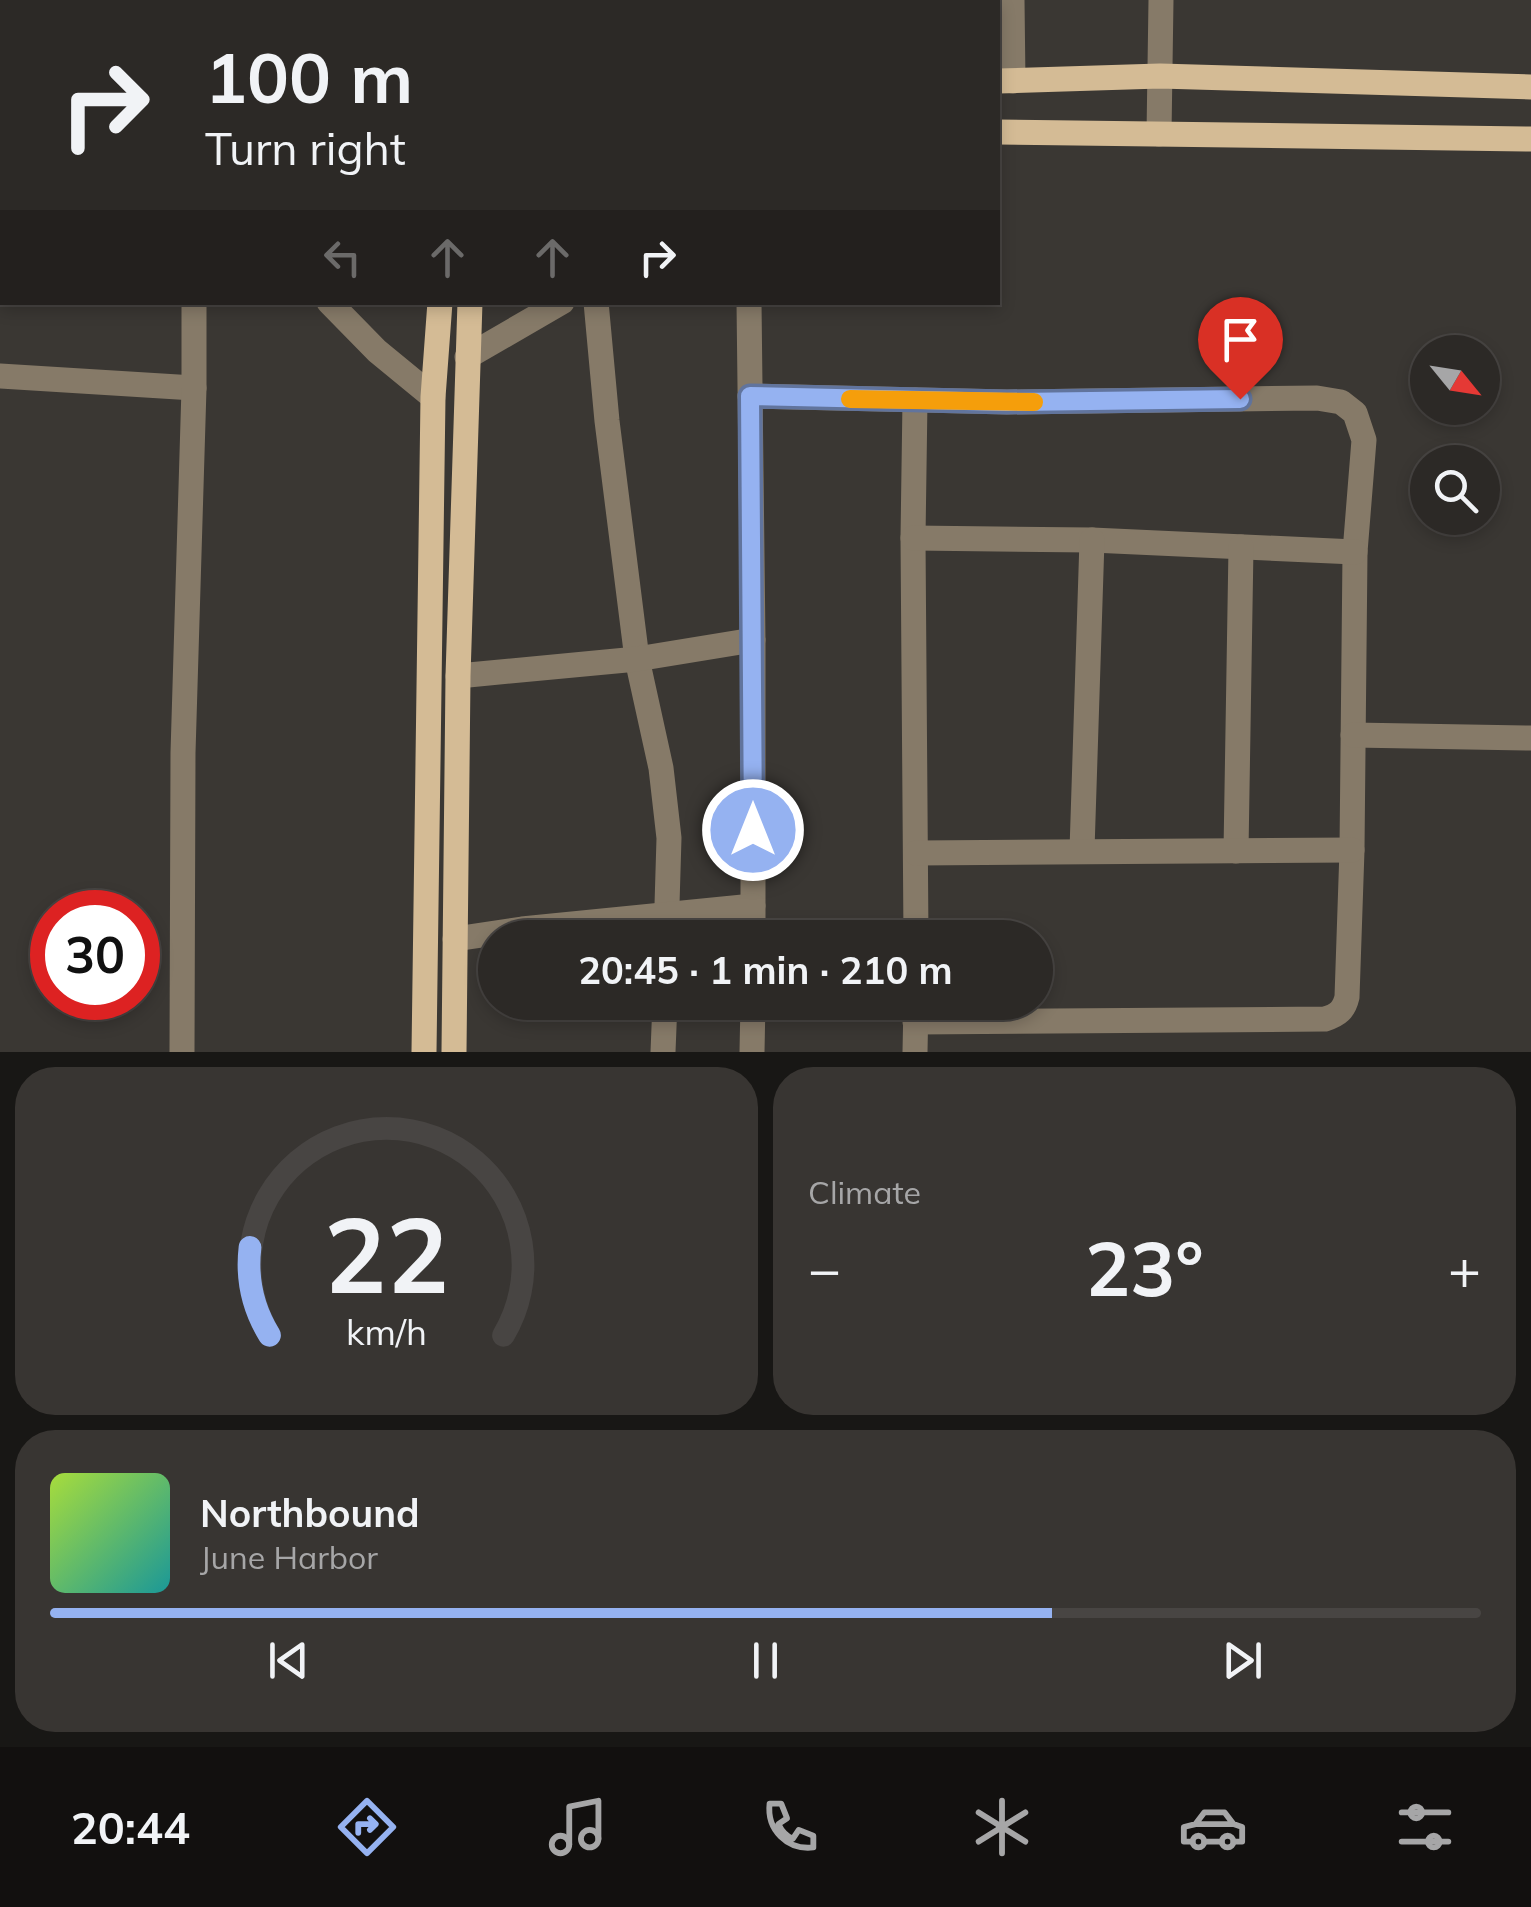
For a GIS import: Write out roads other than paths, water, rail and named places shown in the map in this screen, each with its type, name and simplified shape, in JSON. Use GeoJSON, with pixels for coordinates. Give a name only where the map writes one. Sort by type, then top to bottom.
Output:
{"type":"FeatureCollection","features":[{"type":"Feature","properties":{"kind":"main road"},"geometry":{"type":"LineString","coordinates":[[1005,81],[1160,76],[1531,87]]}},
{"type":"Feature","properties":{"kind":"main road"},"geometry":{"type":"LineString","coordinates":[[1000,132],[1531,139]]}},
{"type":"Feature","properties":{"kind":"main road"},"geometry":{"type":"LineString","coordinates":[[424,1052],[433,397],[440,305]]}},
{"type":"Feature","properties":{"kind":"main road"},"geometry":{"type":"LineString","coordinates":[[454,1052],[458,676],[470,305]]}},
{"type":"Feature","properties":{"kind":"street"},"geometry":{"type":"LineString","coordinates":[[1005,81],[1012,0]]}},
{"type":"Feature","properties":{"kind":"street"},"geometry":{"type":"LineString","coordinates":[[1159,134],[1161,0]]}},
{"type":"Feature","properties":{"kind":"street"},"geometry":{"type":"LineString","coordinates":[[182,1052],[183,753],[194,305]]}},
{"type":"Feature","properties":{"kind":"street"},"geometry":{"type":"LineString","coordinates":[[332,305],[378,352],[433,397]]}},
{"type":"Feature","properties":{"kind":"street"},"geometry":{"type":"LineString","coordinates":[[467,356],[557,305]]}},
{"type":"Feature","properties":{"kind":"street"},"geometry":{"type":"LineString","coordinates":[[596,305],[637,659],[660,768],[668,838],[667,920]]}},
{"type":"Feature","properties":{"kind":"street"},"geometry":{"type":"LineString","coordinates":[[748,305],[754,920]]}},
{"type":"Feature","properties":{"kind":"street"},"geometry":{"type":"LineString","coordinates":[[0,376],[194,388]]}},
{"type":"Feature","properties":{"kind":"street"},"geometry":{"type":"LineString","coordinates":[[750,396],[1007,402],[1318,398],[1341,402],[1355,413],[1364,440],[1355,552],[1352,850],[1344,1007],[1325,1019],[1053,1014]]}},
{"type":"Feature","properties":{"kind":"street"},"geometry":{"type":"LineString","coordinates":[[915,400],[916,920]]}},
{"type":"Feature","properties":{"kind":"street"},"geometry":{"type":"LineString","coordinates":[[913,538],[1092,540],[1355,552]]}},
{"type":"Feature","properties":{"kind":"street"},"geometry":{"type":"LineString","coordinates":[[1082,850],[1092,540]]}},
{"type":"Feature","properties":{"kind":"street"},"geometry":{"type":"LineString","coordinates":[[1236,851],[1241,547]]}},
{"type":"Feature","properties":{"kind":"street"},"geometry":{"type":"LineString","coordinates":[[458,676],[637,659],[753,640]]}},
{"type":"Feature","properties":{"kind":"street"},"geometry":{"type":"LineString","coordinates":[[1353,735],[1531,738]]}},
{"type":"Feature","properties":{"kind":"street"},"geometry":{"type":"LineString","coordinates":[[916,852],[1352,850]]}},
{"type":"Feature","properties":{"kind":"street"},"geometry":{"type":"LineString","coordinates":[[693,920],[754,906]]}},
{"type":"Feature","properties":{"kind":"street"},"geometry":{"type":"LineString","coordinates":[[455,939],[478,936]]}},
{"type":"Feature","properties":{"kind":"street"},"geometry":{"type":"LineString","coordinates":[[663,1052],[664,1020]]}},
{"type":"Feature","properties":{"kind":"street"},"geometry":{"type":"LineString","coordinates":[[752,1052],[753,1020]]}},
{"type":"Feature","properties":{"kind":"street"},"geometry":{"type":"LineString","coordinates":[[915,1052],[916,1020]]}}]}
